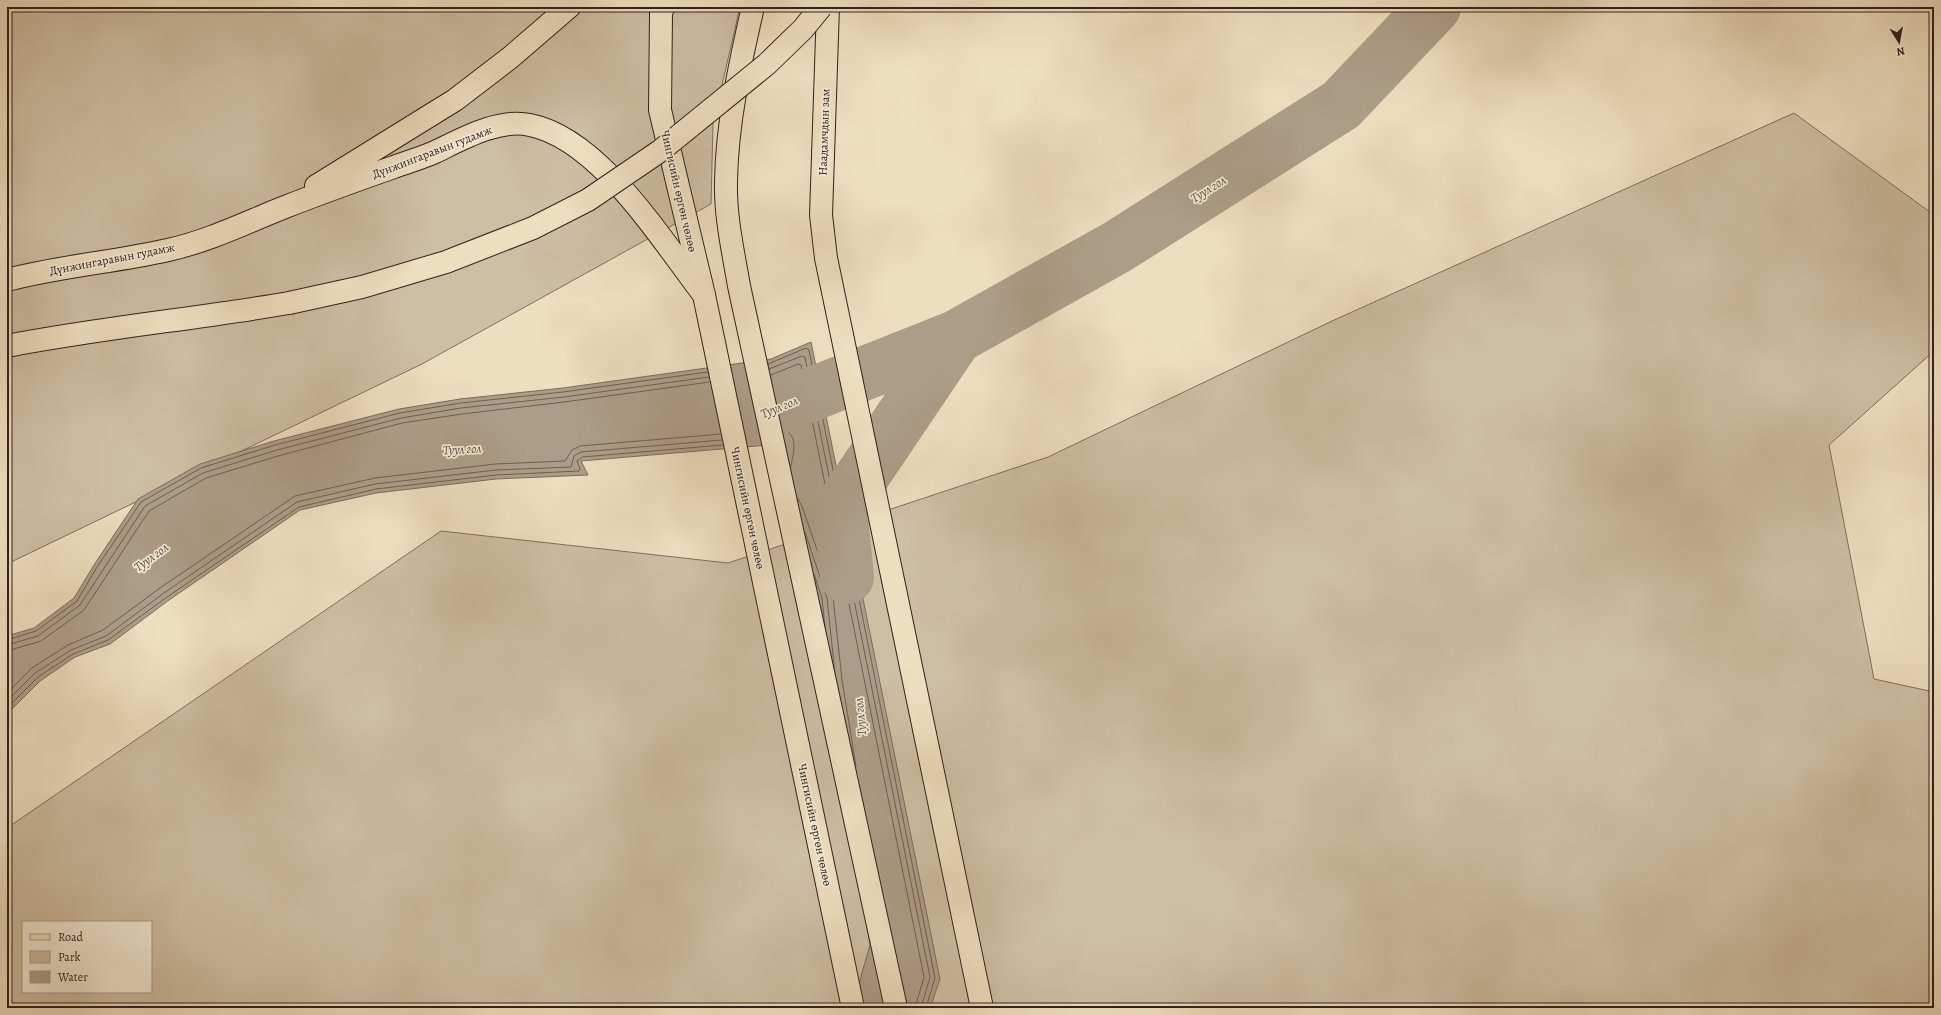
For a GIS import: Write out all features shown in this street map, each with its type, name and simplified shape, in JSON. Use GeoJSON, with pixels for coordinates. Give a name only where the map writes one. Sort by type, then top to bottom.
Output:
{"type":"FeatureCollection","features":[{"type":"Feature","properties":{"kind":"main road","name":"Дүнжингаравын гудамж"},"geometry":{"type":"LineString","coordinates":[[283,207],[371,150],[455,100],[512,57],[569,7]]}},
{"type":"Feature","properties":{"kind":"main road","name":"Чингисийн өргөн чөлөө"},"geometry":{"type":"LineString","coordinates":[[663,7],[661,14],[660,110],[704,295],[853,1008]]}},
{"type":"Feature","properties":{"kind":"main road"},"geometry":{"type":"LineString","coordinates":[[754,7],[746,40],[728,141],[726,182],[728,222],[739,286],[896,1008]]}},
{"type":"Feature","properties":{"kind":"main road"},"geometry":{"type":"LineString","coordinates":[[7,346],[236,312],[289,303],[362,287],[446,262],[533,228],[588,200],[660,151],[767,64],[803,28],[821,7]]}},
{"type":"Feature","properties":{"kind":"main road","name":"Наадамчдын зам"},"geometry":{"type":"LineString","coordinates":[[828,7],[821,215],[826,258],[982,1008]]}},
{"type":"Feature","properties":{"kind":"main road","name":"Дүнжингаравын гудамж"},"geometry":{"type":"LineString","coordinates":[[7,280],[170,250],[245,225],[283,207],[433,153],[472,134],[502,126],[529,124],[555,134],[578,147],[598,164],[637,207],[704,295]]}},
{"type":"Feature","properties":{"kind":"green space"},"geometry":{"type":"Polygon","coordinates":[[[7,7],[740,7],[713,124],[711,204],[422,364],[7,564],[7,7]]]}},
{"type":"Feature","properties":{"kind":"green space"},"geometry":{"type":"Polygon","coordinates":[[[1794,113],[1934,215],[1934,351],[1829,445],[1874,679],[1934,692],[1934,1008],[7,1008],[7,828],[441,531],[728,563],[1048,457],[1332,321],[1794,113]]]}},
{"type":"Feature","properties":{"kind":"water"},"geometry":{"type":"Polygon","coordinates":[[[811,342],[940,979],[930,1008],[852,1008],[870,945],[827,682],[818,599],[788,510],[780,444],[581,461],[588,475],[496,479],[376,493],[300,510],[169,600],[110,644],[75,657],[40,681],[7,714],[7,636],[34,628],[74,598],[138,499],[200,464],[274,441],[399,409],[460,399],[563,388],[771,359],[811,342]]]}},
{"type":"Feature","properties":{"kind":"waterway","name":"Туул гол"},"geometry":{"type":"LineString","coordinates":[[847,577],[840,509],[956,337],[1117,247],[1341,105],[1434,7]]}},
{"type":"Feature","properties":{"kind":"waterway","name":"Туул гол"},"geometry":{"type":"LineString","coordinates":[[752,418],[956,337]]}}]}
